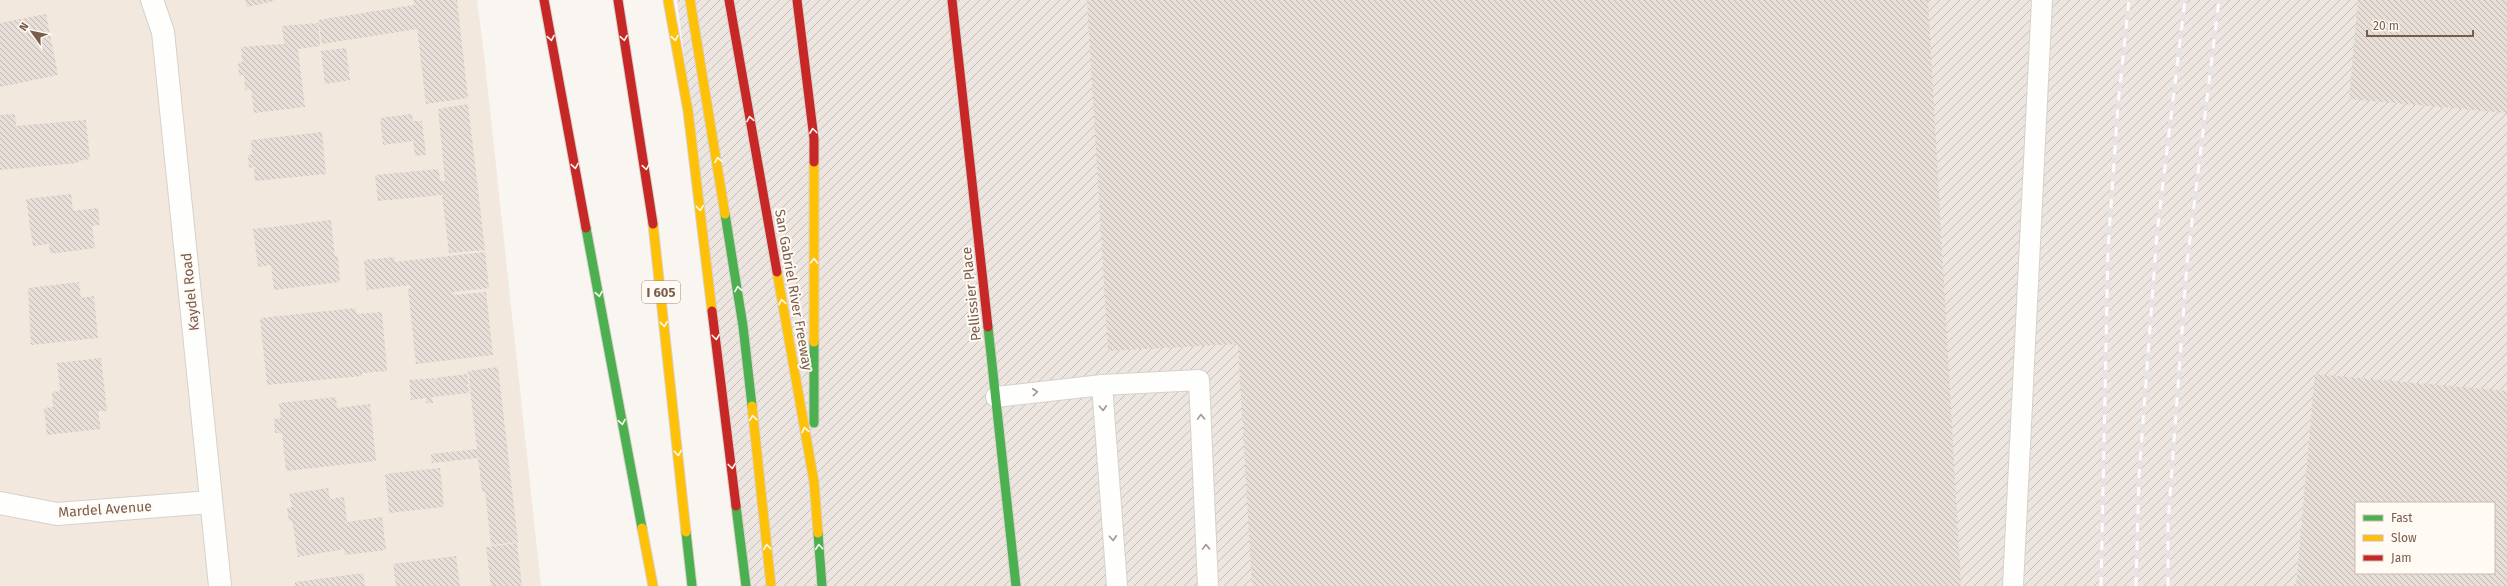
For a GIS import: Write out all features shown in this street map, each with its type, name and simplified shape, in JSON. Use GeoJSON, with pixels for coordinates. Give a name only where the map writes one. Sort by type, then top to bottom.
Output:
{"type":"FeatureCollection","features":[{"type":"Feature","properties":{"kind":"main road"},"geometry":{"type":"LineString","coordinates":[[544,0],[653,586]]}},
{"type":"Feature","properties":{"kind":"main road","name":"I 605"},"geometry":{"type":"LineString","coordinates":[[618,0],[650,192],[692,586]]}},
{"type":"Feature","properties":{"kind":"main road"},"geometry":{"type":"LineString","coordinates":[[668,0],[688,111],[746,586]]}},
{"type":"Feature","properties":{"kind":"main road"},"geometry":{"type":"LineString","coordinates":[[690,0],[743,326],[771,586]]}},
{"type":"Feature","properties":{"kind":"main road","name":"San Gabriel River Freeway"},"geometry":{"type":"LineString","coordinates":[[729,0],[814,482],[822,586]]}},
{"type":"Feature","properties":{"kind":"main road"},"geometry":{"type":"LineString","coordinates":[[798,0],[814,140],[814,482]]}},
{"type":"Feature","properties":{"kind":"main road","name":"Pellissier Place"},"geometry":{"type":"LineString","coordinates":[[952,0],[1016,586]]}},
{"type":"Feature","properties":{"kind":"street","name":"Kaydel Road"},"geometry":{"type":"LineString","coordinates":[[152,0],[164,32],[220,586]]}},
{"type":"Feature","properties":{"kind":"street","name":"Mardel Avenue"},"geometry":{"type":"LineString","coordinates":[[0,503],[57,514],[211,502]]}},
{"type":"Feature","properties":{"kind":"lane"},"geometry":{"type":"LineString","coordinates":[[2013,586],[2042,0]]}},
{"type":"Feature","properties":{"kind":"lane"},"geometry":{"type":"LineString","coordinates":[[996,397],[1102,385],[1200,380],[1208,586]]}},
{"type":"Feature","properties":{"kind":"lane"},"geometry":{"type":"LineString","coordinates":[[1102,385],[1117,586]]}},
{"type":"Feature","properties":{"kind":"shaded area"},"geometry":{"type":"Polygon","coordinates":[[[0,0],[477,0],[541,586],[0,586],[0,0]]]}},
{"type":"Feature","properties":{"kind":"shaded area"},"geometry":{"type":"Polygon","coordinates":[[[677,0],[2507,0],[2507,586],[751,586],[677,0]]]}},
{"type":"Feature","properties":{"kind":"building"},"geometry":{"type":"Polygon","coordinates":[[[245,0],[274,0],[274,1],[247,7],[245,0]]]}},
{"type":"Feature","properties":{"kind":"building"},"geometry":{"type":"Polygon","coordinates":[[[414,0],[457,0],[468,98],[426,104],[417,29],[322,44],[318,20],[414,5],[414,0]]]}},
{"type":"Feature","properties":{"kind":"building"},"geometry":{"type":"Polygon","coordinates":[[[1087,0],[1928,0],[1961,586],[1252,586],[1238,344],[1108,351],[1087,0]]]}},
{"type":"Feature","properties":{"kind":"building"},"geometry":{"type":"Polygon","coordinates":[[[2358,0],[2507,0],[2507,113],[2349,99],[2358,0]]]}},
{"type":"Feature","properties":{"kind":"building"},"geometry":{"type":"Polygon","coordinates":[[[46,14],[58,75],[0,87],[0,23],[46,14]]]}},
{"type":"Feature","properties":{"kind":"building"},"geometry":{"type":"Polygon","coordinates":[[[318,23],[320,46],[298,49],[305,107],[254,113],[251,89],[245,90],[244,75],[239,76],[238,63],[242,62],[241,47],[284,44],[282,26],[318,23]]]}},
{"type":"Feature","properties":{"kind":"building"},"geometry":{"type":"Polygon","coordinates":[[[346,48],[350,80],[325,84],[321,51],[346,48]]]}},
{"type":"Feature","properties":{"kind":"building"},"geometry":{"type":"Polygon","coordinates":[[[468,104],[485,250],[449,253],[442,195],[378,201],[375,175],[439,169],[440,181],[445,181],[438,109],[468,104]]]}},
{"type":"Feature","properties":{"kind":"building"},"geometry":{"type":"Polygon","coordinates":[[[15,114],[16,126],[86,120],[90,159],[78,161],[78,163],[0,170],[0,115],[15,114]]]}},
{"type":"Feature","properties":{"kind":"building"},"geometry":{"type":"Polygon","coordinates":[[[412,114],[413,121],[422,121],[426,155],[415,156],[413,141],[383,145],[380,118],[412,114]]]}},
{"type":"Feature","properties":{"kind":"building"},"geometry":{"type":"Polygon","coordinates":[[[322,132],[326,174],[255,181],[254,167],[249,168],[248,155],[252,154],[251,140],[322,132]]]}},
{"type":"Feature","properties":{"kind":"building"},"geometry":{"type":"Polygon","coordinates":[[[71,194],[73,211],[98,208],[100,225],[92,226],[95,248],[50,254],[49,244],[33,246],[26,199],[71,194]]]}},
{"type":"Feature","properties":{"kind":"building"},"geometry":{"type":"Polygon","coordinates":[[[331,220],[335,257],[338,256],[340,282],[274,290],[271,265],[258,267],[253,229],[331,220]]]}},
{"type":"Feature","properties":{"kind":"building"},"geometry":{"type":"Polygon","coordinates":[[[485,252],[489,288],[453,292],[453,295],[486,292],[493,355],[416,364],[408,289],[411,288],[410,285],[367,290],[364,260],[395,257],[395,262],[485,252]]]}},
{"type":"Feature","properties":{"kind":"building"},"geometry":{"type":"Polygon","coordinates":[[[79,282],[81,298],[94,296],[98,338],[31,345],[28,288],[79,282]]]}},
{"type":"Feature","properties":{"kind":"building"},"geometry":{"type":"Polygon","coordinates":[[[356,308],[356,314],[382,312],[387,371],[362,373],[362,376],[267,385],[260,318],[356,308]]]}},
{"type":"Feature","properties":{"kind":"building"},"geometry":{"type":"Polygon","coordinates":[[[101,358],[107,411],[98,411],[101,429],[47,435],[44,408],[53,407],[52,392],[60,391],[57,363],[101,358]]]}},
{"type":"Feature","properties":{"kind":"building"},"geometry":{"type":"Polygon","coordinates":[[[498,367],[518,542],[491,545],[485,491],[482,492],[478,458],[432,463],[431,454],[477,449],[468,371],[498,367]]]}},
{"type":"Feature","properties":{"kind":"building"},"geometry":{"type":"Polygon","coordinates":[[[467,374],[469,393],[432,397],[433,403],[426,403],[426,398],[411,400],[409,380],[434,378],[436,394],[435,378],[467,374]]]}},
{"type":"Feature","properties":{"kind":"building"},"geometry":{"type":"Polygon","coordinates":[[[2315,374],[2507,391],[2507,586],[2296,586],[2315,374]]]}},
{"type":"Feature","properties":{"kind":"building"},"geometry":{"type":"Polygon","coordinates":[[[336,397],[337,408],[370,404],[376,461],[286,471],[282,433],[275,433],[274,419],[281,418],[279,403],[336,397]]]}},
{"type":"Feature","properties":{"kind":"building"},"geometry":{"type":"Polygon","coordinates":[[[440,468],[444,507],[389,513],[385,474],[440,468]]]}},
{"type":"Feature","properties":{"kind":"building"},"geometry":{"type":"Polygon","coordinates":[[[328,488],[330,499],[344,497],[347,522],[382,517],[386,550],[345,555],[344,549],[298,557],[292,520],[289,521],[287,508],[292,507],[289,494],[328,488]]]}},
{"type":"Feature","properties":{"kind":"building"},"geometry":{"type":"Polygon","coordinates":[[[517,543],[522,586],[491,586],[486,547],[517,543]]]}},
{"type":"Feature","properties":{"kind":"building"},"geometry":{"type":"Polygon","coordinates":[[[456,556],[460,586],[396,586],[393,564],[456,556]]]}},
{"type":"Feature","properties":{"kind":"building"},"geometry":{"type":"Polygon","coordinates":[[[363,573],[365,586],[295,586],[295,582],[363,573]]]}},
{"type":"Feature","properties":{"kind":"railway"},"geometry":{"type":"LineString","coordinates":[[2101,586],[2108,249],[2118,105],[2129,0]]}},
{"type":"Feature","properties":{"kind":"railway"},"geometry":{"type":"LineString","coordinates":[[2136,586],[2139,476],[2157,233],[2185,0]]}},
{"type":"Feature","properties":{"kind":"railway"},"geometry":{"type":"LineString","coordinates":[[2168,586],[2168,523],[2187,263],[2219,0]]}},
{"type":"Feature","properties":{"kind":"traffic: fast"},"geometry":{"type":"LineString","coordinates":[[725,214],[743,326],[752,406]]}},
{"type":"Feature","properties":{"kind":"traffic: fast"},"geometry":{"type":"LineString","coordinates":[[586,228],[642,528]]}},
{"type":"Feature","properties":{"kind":"traffic: fast"},"geometry":{"type":"LineString","coordinates":[[988,327],[1016,586]]}},
{"type":"Feature","properties":{"kind":"traffic: fast"},"geometry":{"type":"LineString","coordinates":[[814,342],[814,423]]}},
{"type":"Feature","properties":{"kind":"traffic: fast"},"geometry":{"type":"LineString","coordinates":[[736,506],[746,586]]}},
{"type":"Feature","properties":{"kind":"traffic: fast"},"geometry":{"type":"LineString","coordinates":[[686,532],[692,586]]}},
{"type":"Feature","properties":{"kind":"traffic: fast"},"geometry":{"type":"LineString","coordinates":[[818,533],[822,586]]}},
{"type":"Feature","properties":{"kind":"traffic: slow"},"geometry":{"type":"LineString","coordinates":[[668,0],[688,111],[712,311]]}},
{"type":"Feature","properties":{"kind":"traffic: slow"},"geometry":{"type":"LineString","coordinates":[[690,0],[725,214]]}},
{"type":"Feature","properties":{"kind":"traffic: slow"},"geometry":{"type":"LineString","coordinates":[[814,162],[814,342]]}},
{"type":"Feature","properties":{"kind":"traffic: slow"},"geometry":{"type":"LineString","coordinates":[[653,224],[686,532]]}},
{"type":"Feature","properties":{"kind":"traffic: slow"},"geometry":{"type":"LineString","coordinates":[[777,272],[814,482],[818,533]]}},
{"type":"Feature","properties":{"kind":"traffic: slow"},"geometry":{"type":"LineString","coordinates":[[752,406],[771,586]]}},
{"type":"Feature","properties":{"kind":"traffic: slow"},"geometry":{"type":"LineString","coordinates":[[642,528],[653,586]]}},
{"type":"Feature","properties":{"kind":"traffic: jam"},"geometry":{"type":"LineString","coordinates":[[544,0],[586,228]]}},
{"type":"Feature","properties":{"kind":"traffic: jam"},"geometry":{"type":"LineString","coordinates":[[618,0],[653,224]]}},
{"type":"Feature","properties":{"kind":"traffic: jam"},"geometry":{"type":"LineString","coordinates":[[729,0],[777,272]]}},
{"type":"Feature","properties":{"kind":"traffic: jam"},"geometry":{"type":"LineString","coordinates":[[797,0],[814,139],[814,162]]}},
{"type":"Feature","properties":{"kind":"traffic: jam"},"geometry":{"type":"LineString","coordinates":[[952,0],[988,327]]}},
{"type":"Feature","properties":{"kind":"traffic: jam"},"geometry":{"type":"LineString","coordinates":[[712,311],[736,506]]}}]}
